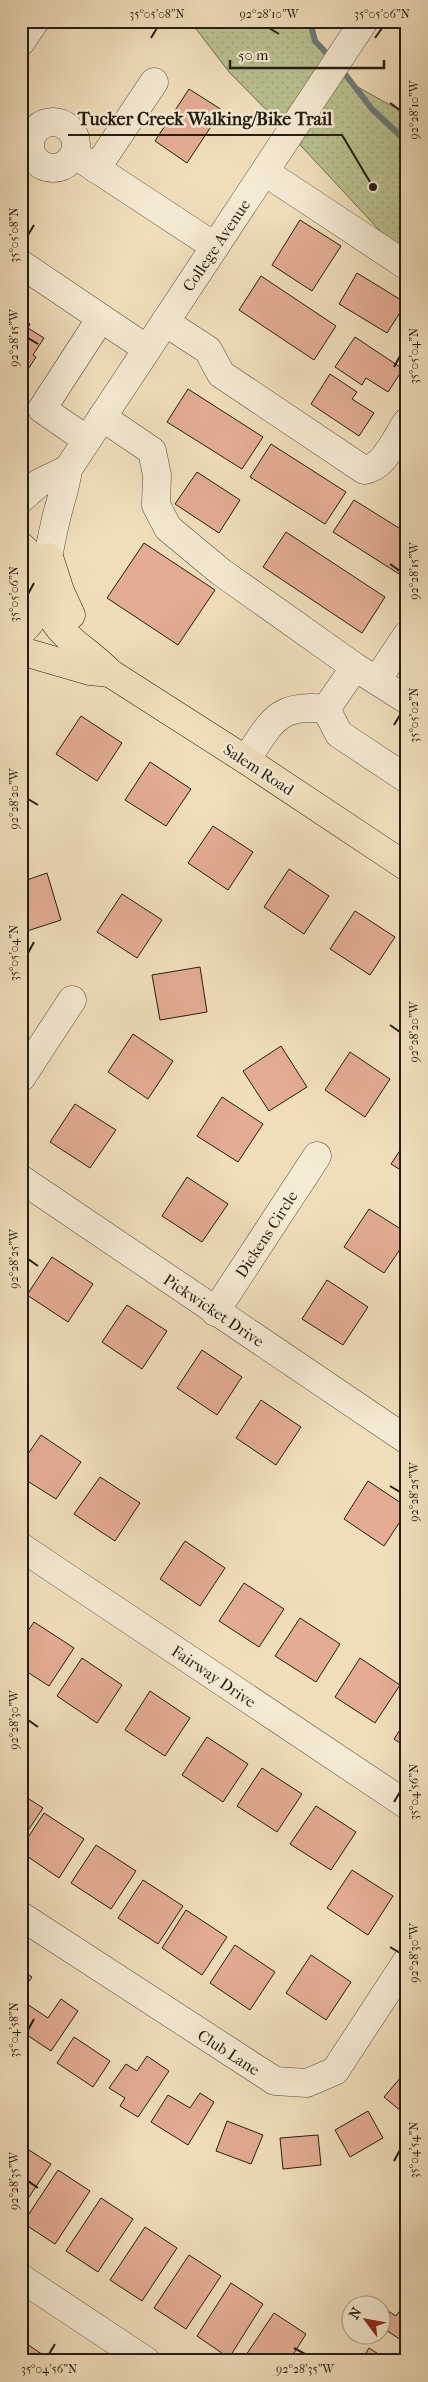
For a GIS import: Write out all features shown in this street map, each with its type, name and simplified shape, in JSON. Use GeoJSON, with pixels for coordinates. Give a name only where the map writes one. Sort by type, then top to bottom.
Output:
{"type":"FeatureCollection","features":[{"type":"Feature","properties":{"kind":"main road"},"geometry":{"type":"LineString","coordinates":[[21,546],[34,560],[67,608],[76,626],[97,647],[104,666]]}},
{"type":"Feature","properties":{"kind":"main road"},"geometry":{"type":"LineString","coordinates":[[21,632],[35,616],[44,577]]}},
{"type":"Feature","properties":{"kind":"main road","name":"Salem Road"},"geometry":{"type":"LineString","coordinates":[[44,577],[56,623],[71,639],[104,666],[407,867]]}},
{"type":"Feature","properties":{"kind":"main road","name":"Salem Road"},"geometry":{"type":"LineString","coordinates":[[28,656],[90,671],[104,666]]}},
{"type":"Feature","properties":{"kind":"street"},"geometry":{"type":"LineString","coordinates":[[21,42],[35,21]]}},
{"type":"Feature","properties":{"kind":"street","name":"College Avenue"},"geometry":{"type":"LineString","coordinates":[[21,515],[34,504],[63,472],[87,440],[364,21]]}},
{"type":"Feature","properties":{"kind":"street"},"geometry":{"type":"LineString","coordinates":[[96,169],[154,82]]}},
{"type":"Feature","properties":{"kind":"street"},"geometry":{"type":"LineString","coordinates":[[27,128],[46,123],[60,123],[67,127],[75,139],[74,154],[214,246]]}},
{"type":"Feature","properties":{"kind":"street"},"geometry":{"type":"LineString","coordinates":[[265,172],[407,266]]}},
{"type":"Feature","properties":{"kind":"street"},"geometry":{"type":"LineString","coordinates":[[21,264],[147,349]]}},
{"type":"Feature","properties":{"kind":"street"},"geometry":{"type":"LineString","coordinates":[[87,440],[32,411],[102,318]]}},
{"type":"Feature","properties":{"kind":"street"},"geometry":{"type":"LineString","coordinates":[[165,322],[208,350],[221,374],[364,470],[372,469],[379,463],[407,422]]}},
{"type":"Feature","properties":{"kind":"street"},"geometry":{"type":"LineString","coordinates":[[102,417],[152,451],[158,474],[156,505],[168,528],[221,572],[366,674],[407,700]]}},
{"type":"Feature","properties":{"kind":"street"},"geometry":{"type":"LineString","coordinates":[[21,499],[39,483],[63,472]]}},
{"type":"Feature","properties":{"kind":"street","name":"College Avenue"},"geometry":{"type":"LineString","coordinates":[[44,577],[56,517],[66,491],[63,472]]}},
{"type":"Feature","properties":{"kind":"street"},"geometry":{"type":"LineString","coordinates":[[246,760],[268,726],[286,710],[306,707],[326,709],[407,635]]}},
{"type":"Feature","properties":{"kind":"street"},"geometry":{"type":"LineString","coordinates":[[326,709],[339,734],[407,779]]}},
{"type":"Feature","properties":{"kind":"street"},"geometry":{"type":"LineString","coordinates":[[21,1078],[72,1000]]}},
{"type":"Feature","properties":{"kind":"street","name":"Dickens Circle"},"geometry":{"type":"LineString","coordinates":[[214,1312],[317,1156]]}},
{"type":"Feature","properties":{"kind":"street","name":"Pickwicket Drive"},"geometry":{"type":"LineString","coordinates":[[21,1180],[214,1312],[407,1440]]}},
{"type":"Feature","properties":{"kind":"street","name":"Fairway Drive"},"geometry":{"type":"LineString","coordinates":[[21,1546],[407,1805]]}},
{"type":"Feature","properties":{"kind":"street","name":"Club Lane"},"geometry":{"type":"LineString","coordinates":[[21,1916],[275,2081],[307,2083],[335,2070],[407,1961]]}},
{"type":"Feature","properties":{"kind":"street"},"geometry":{"type":"LineString","coordinates":[[21,2278],[146,2361]]}},
{"type":"Feature","properties":{"kind":"green space"},"geometry":{"type":"Polygon","coordinates":[[[190,21],[310,21],[315,41],[356,86],[397,109],[407,122],[407,260],[290,134],[229,72],[190,21]]]}},
{"type":"Feature","properties":{"kind":"building"},"geometry":{"type":"Polygon","coordinates":[[[189,89],[222,110],[187,163],[155,141],[189,89]]]}},
{"type":"Feature","properties":{"kind":"building"},"geometry":{"type":"Polygon","coordinates":[[[300,220],[341,246],[312,291],[272,265],[300,220]]]}},
{"type":"Feature","properties":{"kind":"building"},"geometry":{"type":"Polygon","coordinates":[[[357,273],[406,303],[387,333],[339,304],[357,273]]]}},
{"type":"Feature","properties":{"kind":"building"},"geometry":{"type":"Polygon","coordinates":[[[261,276],[336,326],[314,360],[239,310],[261,276]]]}},
{"type":"Feature","properties":{"kind":"building"},"geometry":{"type":"Polygon","coordinates":[[[21,318],[30,324],[28,328],[44,338],[33,355],[36,357],[25,374],[21,374],[21,318]]]}},
{"type":"Feature","properties":{"kind":"building"},"geometry":{"type":"Polygon","coordinates":[[[355,337],[403,369],[388,392],[366,378],[362,385],[335,367],[355,337]]]}},
{"type":"Feature","properties":{"kind":"building"},"geometry":{"type":"Polygon","coordinates":[[[330,374],[357,392],[352,399],[374,413],[359,436],[311,404],[330,374]]]}},
{"type":"Feature","properties":{"kind":"building"},"geometry":{"type":"Polygon","coordinates":[[[188,389],[263,437],[242,469],[167,422],[188,389]]]}},
{"type":"Feature","properties":{"kind":"building"},"geometry":{"type":"Polygon","coordinates":[[[271,444],[346,492],[325,524],[250,477],[271,444]]]}},
{"type":"Feature","properties":{"kind":"building"},"geometry":{"type":"Polygon","coordinates":[[[197,472],[240,500],[219,533],[175,504],[197,472]]]}},
{"type":"Feature","properties":{"kind":"building"},"geometry":{"type":"Polygon","coordinates":[[[354,500],[407,533],[407,579],[333,532],[354,500]]]}},
{"type":"Feature","properties":{"kind":"building"},"geometry":{"type":"Polygon","coordinates":[[[286,532],[385,597],[362,633],[263,567],[286,532]]]}},
{"type":"Feature","properties":{"kind":"building"},"geometry":{"type":"Polygon","coordinates":[[[144,543],[215,590],[178,645],[107,598],[144,543]]]}},
{"type":"Feature","properties":{"kind":"building"},"geometry":{"type":"Polygon","coordinates":[[[81,716],[122,743],[97,781],[56,754],[81,716]]]}},
{"type":"Feature","properties":{"kind":"building"},"geometry":{"type":"Polygon","coordinates":[[[150,762],[191,789],[166,826],[125,800],[150,762]]]}},
{"type":"Feature","properties":{"kind":"building"},"geometry":{"type":"Polygon","coordinates":[[[213,826],[253,852],[228,890],[188,863],[213,826]]]}},
{"type":"Feature","properties":{"kind":"building"},"geometry":{"type":"Polygon","coordinates":[[[289,869],[329,896],[304,934],[264,907],[289,869]]]}},
{"type":"Feature","properties":{"kind":"building"},"geometry":{"type":"Polygon","coordinates":[[[47,873],[61,920],[21,933],[21,882],[47,873]]]}},
{"type":"Feature","properties":{"kind":"building"},"geometry":{"type":"Polygon","coordinates":[[[122,894],[162,920],[137,958],[97,932],[122,894]]]}},
{"type":"Feature","properties":{"kind":"building"},"geometry":{"type":"Polygon","coordinates":[[[355,911],[395,937],[370,975],[330,949],[355,911]]]}},
{"type":"Feature","properties":{"kind":"building"},"geometry":{"type":"Polygon","coordinates":[[[200,967],[207,1012],[160,1020],[152,975],[200,967]]]}},
{"type":"Feature","properties":{"kind":"building"},"geometry":{"type":"Polygon","coordinates":[[[133,1034],[173,1061],[148,1099],[108,1072],[133,1034]]]}},
{"type":"Feature","properties":{"kind":"building"},"geometry":{"type":"Polygon","coordinates":[[[281,1046],[307,1087],[269,1111],[243,1071],[281,1046]]]}},
{"type":"Feature","properties":{"kind":"building"},"geometry":{"type":"Polygon","coordinates":[[[350,1052],[390,1079],[365,1117],[325,1090],[350,1052]]]}},
{"type":"Feature","properties":{"kind":"building"},"geometry":{"type":"Polygon","coordinates":[[[222,1097],[263,1124],[238,1162],[197,1136],[222,1097]]]}},
{"type":"Feature","properties":{"kind":"building"},"geometry":{"type":"Polygon","coordinates":[[[75,1104],[116,1130],[90,1168],[50,1142],[75,1104]]]}},
{"type":"Feature","properties":{"kind":"building"},"geometry":{"type":"Polygon","coordinates":[[[407,1140],[407,1174],[391,1164],[407,1140]]]}},
{"type":"Feature","properties":{"kind":"building"},"geometry":{"type":"Polygon","coordinates":[[[187,1177],[228,1204],[202,1242],[162,1216],[187,1177]]]}},
{"type":"Feature","properties":{"kind":"building"},"geometry":{"type":"Polygon","coordinates":[[[369,1209],[407,1233],[407,1239],[384,1273],[344,1247],[369,1209]]]}},
{"type":"Feature","properties":{"kind":"building"},"geometry":{"type":"Polygon","coordinates":[[[52,1257],[93,1284],[68,1322],[27,1295],[52,1257]]]}},
{"type":"Feature","properties":{"kind":"building"},"geometry":{"type":"Polygon","coordinates":[[[327,1280],[368,1307],[343,1345],[302,1319],[327,1280]]]}},
{"type":"Feature","properties":{"kind":"building"},"geometry":{"type":"Polygon","coordinates":[[[127,1305],[167,1331],[142,1369],[102,1342],[127,1305]]]}},
{"type":"Feature","properties":{"kind":"building"},"geometry":{"type":"Polygon","coordinates":[[[202,1350],[242,1377],[217,1415],[177,1388],[202,1350]]]}},
{"type":"Feature","properties":{"kind":"building"},"geometry":{"type":"Polygon","coordinates":[[[261,1400],[301,1427],[276,1465],[236,1438],[261,1400]]]}},
{"type":"Feature","properties":{"kind":"building"},"geometry":{"type":"Polygon","coordinates":[[[41,1435],[81,1462],[56,1499],[21,1477],[21,1464],[41,1435]]]}},
{"type":"Feature","properties":{"kind":"building"},"geometry":{"type":"Polygon","coordinates":[[[100,1477],[140,1503],[115,1541],[74,1514],[100,1477]]]}},
{"type":"Feature","properties":{"kind":"building"},"geometry":{"type":"Polygon","coordinates":[[[368,1481],[407,1507],[407,1511],[384,1546],[344,1519],[368,1481]]]}},
{"type":"Feature","properties":{"kind":"building"},"geometry":{"type":"Polygon","coordinates":[[[185,1541],[225,1568],[200,1606],[160,1579],[185,1541]]]}},
{"type":"Feature","properties":{"kind":"building"},"geometry":{"type":"Polygon","coordinates":[[[244,1583],[284,1609],[259,1647],[219,1621],[244,1583]]]}},
{"type":"Feature","properties":{"kind":"building"},"geometry":{"type":"Polygon","coordinates":[[[300,1618],[340,1644],[316,1682],[275,1656],[300,1618]]]}},
{"type":"Feature","properties":{"kind":"building"},"geometry":{"type":"Polygon","coordinates":[[[34,1622],[74,1648],[49,1686],[21,1668],[21,1641],[34,1622]]]}},
{"type":"Feature","properties":{"kind":"building"},"geometry":{"type":"Polygon","coordinates":[[[82,1658],[122,1685],[97,1723],[57,1696],[82,1658]]]}},
{"type":"Feature","properties":{"kind":"building"},"geometry":{"type":"Polygon","coordinates":[[[360,1658],[400,1685],[375,1723],[335,1697],[360,1658]]]}},
{"type":"Feature","properties":{"kind":"building"},"geometry":{"type":"Polygon","coordinates":[[[150,1691],[190,1718],[165,1756],[125,1730],[150,1691]]]}},
{"type":"Feature","properties":{"kind":"building"},"geometry":{"type":"Polygon","coordinates":[[[407,1719],[407,1748],[394,1739],[407,1719]]]}},
{"type":"Feature","properties":{"kind":"building"},"geometry":{"type":"Polygon","coordinates":[[[207,1737],[248,1764],[223,1802],[182,1775],[207,1737]]]}},
{"type":"Feature","properties":{"kind":"building"},"geometry":{"type":"Polygon","coordinates":[[[262,1768],[302,1794],[277,1832],[237,1806],[262,1768]]]}},
{"type":"Feature","properties":{"kind":"building"},"geometry":{"type":"Polygon","coordinates":[[[21,1794],[43,1808],[21,1841],[21,1794]]]}},
{"type":"Feature","properties":{"kind":"building"},"geometry":{"type":"Polygon","coordinates":[[[316,1806],[356,1832],[331,1870],[290,1844],[316,1806]]]}},
{"type":"Feature","properties":{"kind":"building"},"geometry":{"type":"Polygon","coordinates":[[[44,1813],[84,1839],[59,1878],[21,1852],[21,1848],[44,1813]]]}},
{"type":"Feature","properties":{"kind":"building"},"geometry":{"type":"Polygon","coordinates":[[[96,1845],[136,1871],[111,1909],[71,1883],[96,1845]]]}},
{"type":"Feature","properties":{"kind":"building"},"geometry":{"type":"Polygon","coordinates":[[[352,1870],[393,1896],[368,1935],[327,1908],[352,1870]]]}},
{"type":"Feature","properties":{"kind":"building"},"geometry":{"type":"Polygon","coordinates":[[[143,1880],[183,1906],[158,1944],[118,1918],[143,1880]]]}},
{"type":"Feature","properties":{"kind":"building"},"geometry":{"type":"Polygon","coordinates":[[[186,1910],[227,1937],[202,1975],[162,1948],[186,1910]]]}},
{"type":"Feature","properties":{"kind":"building"},"geometry":{"type":"Polygon","coordinates":[[[235,1945],[275,1972],[250,2010],[210,1983],[235,1945]]]}},
{"type":"Feature","properties":{"kind":"building"},"geometry":{"type":"Polygon","coordinates":[[[311,1955],[351,1982],[326,2020],[286,1993],[311,1955]]]}},
{"type":"Feature","properties":{"kind":"building"},"geometry":{"type":"Polygon","coordinates":[[[21,1970],[32,1977],[21,1993],[21,1970]]]}},
{"type":"Feature","properties":{"kind":"building"},"geometry":{"type":"Polygon","coordinates":[[[61,1999],[78,2011],[51,2051],[21,2031],[21,2012],[27,2004],[48,2018],[61,1999]]]}},
{"type":"Feature","properties":{"kind":"building"},"geometry":{"type":"Polygon","coordinates":[[[74,2037],[110,2061],[93,2087],[57,2063],[74,2037]]]}},
{"type":"Feature","properties":{"kind":"building"},"geometry":{"type":"Polygon","coordinates":[[[147,2056],[169,2071],[138,2117],[120,2106],[125,2098],[109,2088],[126,2064],[137,2071],[147,2056]]]}},
{"type":"Feature","properties":{"kind":"building"},"geometry":{"type":"Polygon","coordinates":[[[407,2070],[407,2116],[384,2097],[407,2070]]]}},
{"type":"Feature","properties":{"kind":"building"},"geometry":{"type":"Polygon","coordinates":[[[200,2093],[214,2102],[188,2145],[151,2122],[168,2095],[190,2108],[200,2093]]]}},
{"type":"Feature","properties":{"kind":"building"},"geometry":{"type":"Polygon","coordinates":[[[368,2111],[383,2138],[350,2157],[335,2130],[368,2111]]]}},
{"type":"Feature","properties":{"kind":"building"},"geometry":{"type":"Polygon","coordinates":[[[227,2121],[263,2135],[251,2164],[216,2151],[227,2121]]]}},
{"type":"Feature","properties":{"kind":"building"},"geometry":{"type":"Polygon","coordinates":[[[318,2135],[321,2165],[283,2169],[280,2138],[318,2135]]]}},
{"type":"Feature","properties":{"kind":"building"},"geometry":{"type":"Polygon","coordinates":[[[21,2145],[51,2164],[21,2209],[21,2145]]]}},
{"type":"Feature","properties":{"kind":"building"},"geometry":{"type":"Polygon","coordinates":[[[58,2170],[90,2191],[55,2244],[23,2223],[58,2170]]]}},
{"type":"Feature","properties":{"kind":"building"},"geometry":{"type":"Polygon","coordinates":[[[101,2198],[133,2219],[98,2272],[66,2251],[101,2198]]]}},
{"type":"Feature","properties":{"kind":"building"},"geometry":{"type":"Polygon","coordinates":[[[145,2227],[177,2248],[142,2301],[110,2280],[145,2227]]]}},
{"type":"Feature","properties":{"kind":"building"},"geometry":{"type":"Polygon","coordinates":[[[189,2255],[221,2276],[186,2329],[154,2308],[189,2255]]]}},
{"type":"Feature","properties":{"kind":"building"},"geometry":{"type":"Polygon","coordinates":[[[231,2283],[263,2304],[229,2358],[197,2336],[231,2283]]]}},
{"type":"Feature","properties":{"kind":"building"},"geometry":{"type":"Polygon","coordinates":[[[407,2301],[407,2344],[390,2333],[390,2312],[396,2316],[407,2301]]]}},
{"type":"Feature","properties":{"kind":"building"},"geometry":{"type":"Polygon","coordinates":[[[274,2313],[306,2334],[289,2361],[242,2361],[274,2313]]]}},
{"type":"Feature","properties":{"kind":"building"},"geometry":{"type":"Polygon","coordinates":[[[24,2342],[52,2361],[21,2361],[21,2347],[24,2342]]]}},
{"type":"Feature","properties":{"kind":"building"},"geometry":{"type":"Polygon","coordinates":[[[369,2348],[389,2361],[361,2361],[369,2348]]]}},
{"type":"Feature","properties":{"kind":"waterway"},"geometry":{"type":"LineString","coordinates":[[310,21],[315,41],[331,58]]}},
{"type":"Feature","properties":{"kind":"waterway"},"geometry":{"type":"LineString","coordinates":[[341,69],[372,109],[407,142]]}},
{"type":"Feature","properties":{"kind":"place","name":"Tucker Creek Walking/Bike Trail"},"geometry":{"type":"Point","coordinates":[373,187]}}]}
